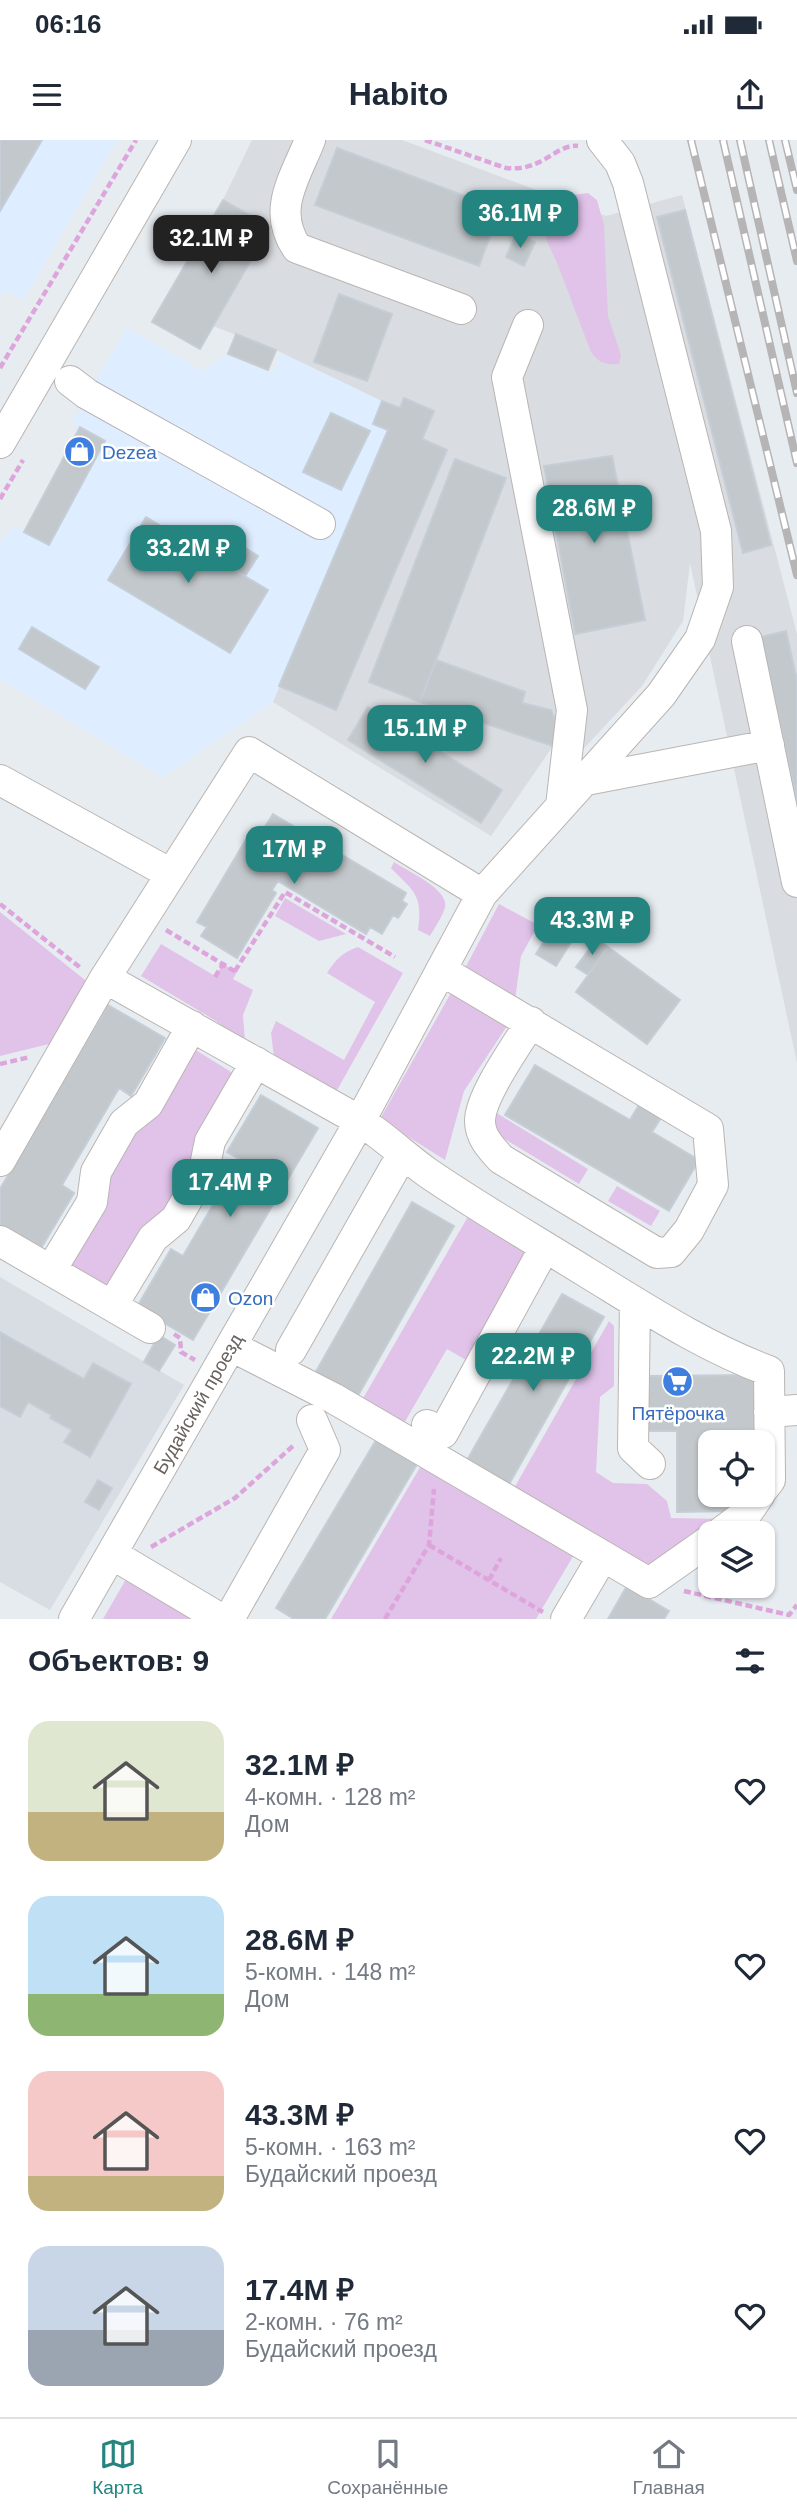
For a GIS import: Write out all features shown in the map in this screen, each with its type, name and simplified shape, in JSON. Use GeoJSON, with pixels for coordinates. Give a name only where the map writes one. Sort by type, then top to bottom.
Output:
{"type":"FeatureCollection","features":[{"type":"Feature","properties":{"kind":"street"},"geometry":{"type":"LineString","coordinates":[[0,443],[176,140]]}},
{"type":"Feature","properties":{"kind":"street"},"geometry":{"type":"LineString","coordinates":[[310,140],[285,206],[284,221],[289,237],[297,248],[461,309]]}},
{"type":"Feature","properties":{"kind":"street","name":"Будайский проезд"},"geometry":{"type":"LineString","coordinates":[[75,1619],[119,1558],[216,1372],[360,1121],[482,894],[661,695],[700,639],[718,587],[716,531],[628,183],[620,163],[593,144]]}},
{"type":"Feature","properties":{"kind":"street"},"geometry":{"type":"LineString","coordinates":[[528,325],[507,377],[572,710],[561,806]]}},
{"type":"Feature","properties":{"kind":"street"},"geometry":{"type":"LineString","coordinates":[[70,381],[87,394],[320,524]]}},
{"type":"Feature","properties":{"kind":"street"},"geometry":{"type":"LineString","coordinates":[[747,641],[797,882]]}},
{"type":"Feature","properties":{"kind":"street"},"geometry":{"type":"LineString","coordinates":[[586,780],[769,745]]}},
{"type":"Feature","properties":{"kind":"street"},"geometry":{"type":"LineString","coordinates":[[0,1161],[103,981],[249,752],[482,894]]}},
{"type":"Feature","properties":{"kind":"street"},"geometry":{"type":"LineString","coordinates":[[0,780],[172,874]]}},
{"type":"Feature","properties":{"kind":"street"},"geometry":{"type":"LineString","coordinates":[[440,971],[531,1022],[708,1129],[713,1185],[690,1230],[671,1252],[657,1253],[501,1159],[484,1140],[480,1121],[487,1097],[531,1022]]}},
{"type":"Feature","properties":{"kind":"street"},"geometry":{"type":"LineString","coordinates":[[103,981],[192,1026],[360,1121],[402,1155],[545,1247],[730,1357],[769,1371],[783,1411],[775,1453]]}},
{"type":"Feature","properties":{"kind":"street"},"geometry":{"type":"LineString","coordinates":[[51,1270],[92,1202],[96,1172],[124,1123],[148,1104],[192,1026]]}},
{"type":"Feature","properties":{"kind":"street"},"geometry":{"type":"LineString","coordinates":[[112,1306],[153,1238],[176,1219],[204,1170],[210,1141],[256,1062]]}},
{"type":"Feature","properties":{"kind":"street"},"geometry":{"type":"LineString","coordinates":[[292,1350],[402,1155]]}},
{"type":"Feature","properties":{"kind":"street"},"geometry":{"type":"LineString","coordinates":[[0,1241],[150,1328]]}},
{"type":"Feature","properties":{"kind":"street"},"geometry":{"type":"LineString","coordinates":[[427,1425],[443,1433],[545,1247]]}},
{"type":"Feature","properties":{"kind":"street"},"geometry":{"type":"LineString","coordinates":[[635,1302],[633,1448],[650,1464]]}},
{"type":"Feature","properties":{"kind":"street"},"geometry":{"type":"LineString","coordinates":[[231,1346],[333,1398],[649,1583],[698,1548]]}},
{"type":"Feature","properties":{"kind":"street"},"geometry":{"type":"LineString","coordinates":[[229,1619],[325,1450],[314,1423]]}},
{"type":"Feature","properties":{"kind":"street"},"geometry":{"type":"LineString","coordinates":[[736,1521],[751,1507]]}},
{"type":"Feature","properties":{"kind":"street"},"geometry":{"type":"LineString","coordinates":[[555,1616],[603,1556]]}},
{"type":"Feature","properties":{"kind":"street"},"geometry":{"type":"LineString","coordinates":[[119,1558],[221,1619]]}},
{"type":"Feature","properties":{"kind":"path"},"geometry":{"type":"LineString","coordinates":[[0,368],[136,140]]}},
{"type":"Feature","properties":{"kind":"path"},"geometry":{"type":"LineString","coordinates":[[425,140],[506,168],[520,169],[574,145],[593,144]]}},
{"type":"Feature","properties":{"kind":"path"},"geometry":{"type":"LineString","coordinates":[[159,926],[236,972],[285,892],[395,957]]}},
{"type":"Feature","properties":{"kind":"path"},"geometry":{"type":"LineString","coordinates":[[0,904],[103,981]]}},
{"type":"Feature","properties":{"kind":"path"},"geometry":{"type":"LineString","coordinates":[[215,976],[223,964]]}},
{"type":"Feature","properties":{"kind":"path"},"geometry":{"type":"LineString","coordinates":[[150,1328],[162,1328],[180,1338],[181,1352],[216,1372]]}},
{"type":"Feature","properties":{"kind":"path"},"geometry":{"type":"LineString","coordinates":[[119,1558],[235,1498],[314,1423]]}},
{"type":"Feature","properties":{"kind":"path"},"geometry":{"type":"LineString","coordinates":[[385,1619],[429,1545],[436,1460]]}},
{"type":"Feature","properties":{"kind":"path"},"geometry":{"type":"LineString","coordinates":[[429,1545],[555,1616]]}},
{"type":"Feature","properties":{"kind":"path"},"geometry":{"type":"LineString","coordinates":[[489,1580],[501,1559]]}},
{"type":"Feature","properties":{"kind":"path"},"geometry":{"type":"LineString","coordinates":[[649,1583],[789,1615],[797,1605]]}},
{"type":"Feature","properties":{"kind":"shaded area"},"geometry":{"type":"Polygon","coordinates":[[[0,140],[117,140],[23,300],[4,290],[0,297],[0,140]]]}},
{"type":"Feature","properties":{"kind":"shaded area"},"geometry":{"type":"Polygon","coordinates":[[[252,140],[402,140],[606,216],[682,195],[797,634],[797,1063],[690,563],[683,621],[642,686],[575,758],[553,746],[491,836],[273,702],[388,430],[373,424],[382,401],[276,350],[213,326],[270,227],[223,200],[252,140]]]}},
{"type":"Feature","properties":{"kind":"shaded area"},"geometry":{"type":"Polygon","coordinates":[[[588,193],[597,200],[604,225],[608,316],[621,355],[619,364],[603,362],[591,352],[546,239],[549,210],[573,195],[588,193]]]}},
{"type":"Feature","properties":{"kind":"shaded area"},"geometry":{"type":"Polygon","coordinates":[[[127,328],[203,371],[226,355],[272,374],[281,353],[382,401],[388,430],[273,702],[163,777],[0,679],[0,543],[14,526],[24,531],[80,427],[72,422],[127,328]]]}},
{"type":"Feature","properties":{"kind":"shaded area"},"geometry":{"type":"Polygon","coordinates":[[[394,862],[434,887],[444,900],[445,907],[441,918],[430,936],[418,930],[418,901],[411,889],[391,868],[394,862]]]}},
{"type":"Feature","properties":{"kind":"shaded area"},"geometry":{"type":"Polygon","coordinates":[[[285,898],[346,934],[319,941],[275,916],[285,898]]]}},
{"type":"Feature","properties":{"kind":"shaded area"},"geometry":{"type":"Polygon","coordinates":[[[499,904],[538,925],[521,956],[515,1000],[463,972],[499,904]]]}},
{"type":"Feature","properties":{"kind":"shaded area"},"geometry":{"type":"Polygon","coordinates":[[[0,912],[90,984],[57,1042],[0,1056],[0,912]]]}},
{"type":"Feature","properties":{"kind":"shaded area"},"geometry":{"type":"Polygon","coordinates":[[[161,944],[215,976],[223,964],[237,972],[233,979],[253,990],[243,1015],[245,1042],[216,1021],[141,976],[161,944]]]}},
{"type":"Feature","properties":{"kind":"shaded area"},"geometry":{"type":"Polygon","coordinates":[[[358,947],[403,973],[336,1092],[274,1057],[271,1033],[276,1021],[344,1060],[375,1002],[327,973],[340,957],[358,947]]]}},
{"type":"Feature","properties":{"kind":"shaded area"},"geometry":{"type":"Polygon","coordinates":[[[452,991],[509,1023],[464,1091],[445,1160],[380,1119],[452,991]]]}},
{"type":"Feature","properties":{"kind":"shaded area"},"geometry":{"type":"Polygon","coordinates":[[[194,1049],[236,1075],[195,1165],[168,1211],[110,1288],[69,1264],[105,1176],[135,1128],[194,1049]]]}},
{"type":"Feature","properties":{"kind":"shaded area"},"geometry":{"type":"Polygon","coordinates":[[[495,1112],[588,1169],[579,1184],[493,1132],[495,1112]]]}},
{"type":"Feature","properties":{"kind":"shaded area"},"geometry":{"type":"Polygon","coordinates":[[[617,1186],[660,1211],[651,1226],[608,1201],[617,1186]]]}},
{"type":"Feature","properties":{"kind":"shaded area"},"geometry":{"type":"Polygon","coordinates":[[[470,1213],[535,1250],[471,1363],[447,1349],[403,1425],[361,1402],[470,1213]]]}},
{"type":"Feature","properties":{"kind":"shaded area"},"geometry":{"type":"Polygon","coordinates":[[[0,1277],[184,1385],[50,1610],[0,1582],[0,1277]]]}},
{"type":"Feature","properties":{"kind":"shaded area"},"geometry":{"type":"Polygon","coordinates":[[[609,1321],[614,1326],[614,1386],[600,1397],[596,1472],[613,1483],[647,1484],[667,1501],[671,1518],[726,1519],[698,1521],[698,1536],[649,1566],[513,1490],[609,1321]]]}},
{"type":"Feature","properties":{"kind":"shaded area"},"geometry":{"type":"Polygon","coordinates":[[[422,1464],[575,1553],[536,1619],[331,1619],[422,1464]]]}},
{"type":"Feature","properties":{"kind":"shaded area"},"geometry":{"type":"Polygon","coordinates":[[[129,1574],[208,1619],[103,1619],[129,1574]]]}},
{"type":"Feature","properties":{"kind":"building"},"geometry":{"type":"Polygon","coordinates":[[[0,140],[42,140],[0,211],[0,140]]]}},
{"type":"Feature","properties":{"kind":"building"},"geometry":{"type":"Polygon","coordinates":[[[337,148],[500,209],[479,266],[315,205],[337,148]]]}},
{"type":"Feature","properties":{"kind":"building"},"geometry":{"type":"Polygon","coordinates":[[[223,200],[270,227],[200,349],[152,322],[223,200]]]}},
{"type":"Feature","properties":{"kind":"building"},"geometry":{"type":"Polygon","coordinates":[[[685,210],[771,545],[743,553],[657,217],[685,210]]]}},
{"type":"Feature","properties":{"kind":"building"},"geometry":{"type":"Polygon","coordinates":[[[516,234],[535,242],[524,266],[506,257],[516,234]]]}},
{"type":"Feature","properties":{"kind":"building"},"geometry":{"type":"Polygon","coordinates":[[[339,294],[392,314],[367,381],[314,362],[339,294]]]}},
{"type":"Feature","properties":{"kind":"building"},"geometry":{"type":"Polygon","coordinates":[[[236,334],[276,350],[268,370],[228,354],[236,334]]]}},
{"type":"Feature","properties":{"kind":"building"},"geometry":{"type":"Polygon","coordinates":[[[404,398],[434,411],[422,439],[447,450],[336,710],[279,686],[388,430],[373,424],[382,401],[400,408],[404,398]]]}},
{"type":"Feature","properties":{"kind":"building"},"geometry":{"type":"Polygon","coordinates":[[[331,413],[370,431],[341,490],[303,472],[331,413]]]}},
{"type":"Feature","properties":{"kind":"building"},"geometry":{"type":"Polygon","coordinates":[[[80,427],[105,441],[49,545],[24,532],[80,427]]]}},
{"type":"Feature","properties":{"kind":"building"},"geometry":{"type":"Polygon","coordinates":[[[612,456],[645,620],[575,634],[544,466],[612,456]]]}},
{"type":"Feature","properties":{"kind":"building"},"geometry":{"type":"Polygon","coordinates":[[[455,459],[506,478],[420,702],[369,682],[455,459]]]}},
{"type":"Feature","properties":{"kind":"building"},"geometry":{"type":"Polygon","coordinates":[[[146,517],[268,590],[230,653],[108,580],[146,517]]]}},
{"type":"Feature","properties":{"kind":"building"},"geometry":{"type":"Polygon","coordinates":[[[242,546],[258,556],[245,576],[219,561],[224,551],[235,558],[242,546]]]}},
{"type":"Feature","properties":{"kind":"building"},"geometry":{"type":"Polygon","coordinates":[[[32,627],[99,667],[85,689],[19,649],[32,627]]]}},
{"type":"Feature","properties":{"kind":"building"},"geometry":{"type":"Polygon","coordinates":[[[786,631],[797,680],[797,802],[761,637],[786,631]]]}},
{"type":"Feature","properties":{"kind":"building"},"geometry":{"type":"Polygon","coordinates":[[[436,660],[525,692],[522,703],[551,710],[558,726],[553,746],[420,702],[436,660]]]}},
{"type":"Feature","properties":{"kind":"building"},"geometry":{"type":"Polygon","coordinates":[[[368,707],[502,790],[481,823],[348,740],[368,707]]]}},
{"type":"Feature","properties":{"kind":"building"},"geometry":{"type":"Polygon","coordinates":[[[273,814],[406,893],[402,901],[407,904],[398,918],[393,915],[382,934],[370,927],[366,934],[278,881],[272,890],[276,893],[237,958],[201,936],[207,927],[197,922],[253,828],[261,833],[273,814]]]}},
{"type":"Feature","properties":{"kind":"building"},"geometry":{"type":"Polygon","coordinates":[[[551,930],[571,942],[556,966],[536,954],[551,930]]]}},
{"type":"Feature","properties":{"kind":"building"},"geometry":{"type":"Polygon","coordinates":[[[597,939],[608,947],[588,975],[576,967],[597,939]]]}},
{"type":"Feature","properties":{"kind":"building"},"geometry":{"type":"Polygon","coordinates":[[[608,947],[680,1000],[647,1044],[576,992],[608,947]]]}},
{"type":"Feature","properties":{"kind":"building"},"geometry":{"type":"Polygon","coordinates":[[[108,1005],[165,1038],[131,1096],[119,1088],[62,1185],[74,1193],[40,1250],[0,1227],[0,1189],[108,1005]]]}},
{"type":"Feature","properties":{"kind":"building"},"geometry":{"type":"Polygon","coordinates":[[[535,1065],[630,1120],[640,1103],[662,1116],[652,1132],[699,1160],[669,1211],[505,1115],[535,1065]]]}},
{"type":"Feature","properties":{"kind":"building"},"geometry":{"type":"Polygon","coordinates":[[[261,1095],[318,1128],[193,1340],[137,1307],[171,1249],[183,1256],[240,1159],[227,1152],[261,1095]]]}},
{"type":"Feature","properties":{"kind":"building"},"geometry":{"type":"Polygon","coordinates":[[[412,1202],[454,1226],[355,1401],[313,1377],[412,1202]]]}},
{"type":"Feature","properties":{"kind":"building"},"geometry":{"type":"Polygon","coordinates":[[[562,1294],[604,1317],[504,1493],[462,1469],[562,1294]]]}},
{"type":"Feature","properties":{"kind":"building"},"geometry":{"type":"Polygon","coordinates":[[[0,1332],[84,1379],[93,1363],[131,1384],[90,1457],[64,1442],[72,1430],[50,1418],[51,1415],[28,1402],[20,1417],[0,1406],[0,1332]]]}},
{"type":"Feature","properties":{"kind":"building"},"geometry":{"type":"Polygon","coordinates":[[[159,1335],[175,1345],[159,1371],[144,1362],[159,1335]]]}},
{"type":"Feature","properties":{"kind":"building"},"geometry":{"type":"Polygon","coordinates":[[[757,1375],[757,1430],[698,1430],[698,1507],[731,1507],[731,1511],[677,1512],[677,1431],[648,1431],[647,1376],[757,1375]]]}},
{"type":"Feature","properties":{"kind":"building"},"geometry":{"type":"Polygon","coordinates":[[[379,1435],[420,1459],[325,1619],[294,1619],[276,1608],[379,1435]]]}},
{"type":"Feature","properties":{"kind":"building"},"geometry":{"type":"Polygon","coordinates":[[[98,1480],[112,1488],[99,1510],[85,1502],[98,1480]]]}},
{"type":"Feature","properties":{"kind":"building"},"geometry":{"type":"Polygon","coordinates":[[[627,1586],[669,1611],[664,1619],[608,1619],[627,1586]]]}},
{"type":"Feature","properties":{"kind":"railway"},"geometry":{"type":"LineString","coordinates":[[691,140],[797,575]]}},
{"type":"Feature","properties":{"kind":"railway"},"geometry":{"type":"LineString","coordinates":[[723,140],[797,463]]}},
{"type":"Feature","properties":{"kind":"railway"},"geometry":{"type":"LineString","coordinates":[[740,140],[797,393]]}},
{"type":"Feature","properties":{"kind":"railway"},"geometry":{"type":"LineString","coordinates":[[769,140],[797,261]]}},
{"type":"Feature","properties":{"kind":"railway"},"geometry":{"type":"LineString","coordinates":[[785,140],[797,190]]}},
{"type":"Feature","properties":{"kind":"place","name":"Dezea"},"geometry":{"type":"Point","coordinates":[79,452]}},
{"type":"Feature","properties":{"kind":"place","name":"Ozon"},"geometry":{"type":"Point","coordinates":[205,1298]}},
{"type":"Feature","properties":{"kind":"place","name":"Пятёрочка"},"geometry":{"type":"Point","coordinates":[678,1382]}}]}
